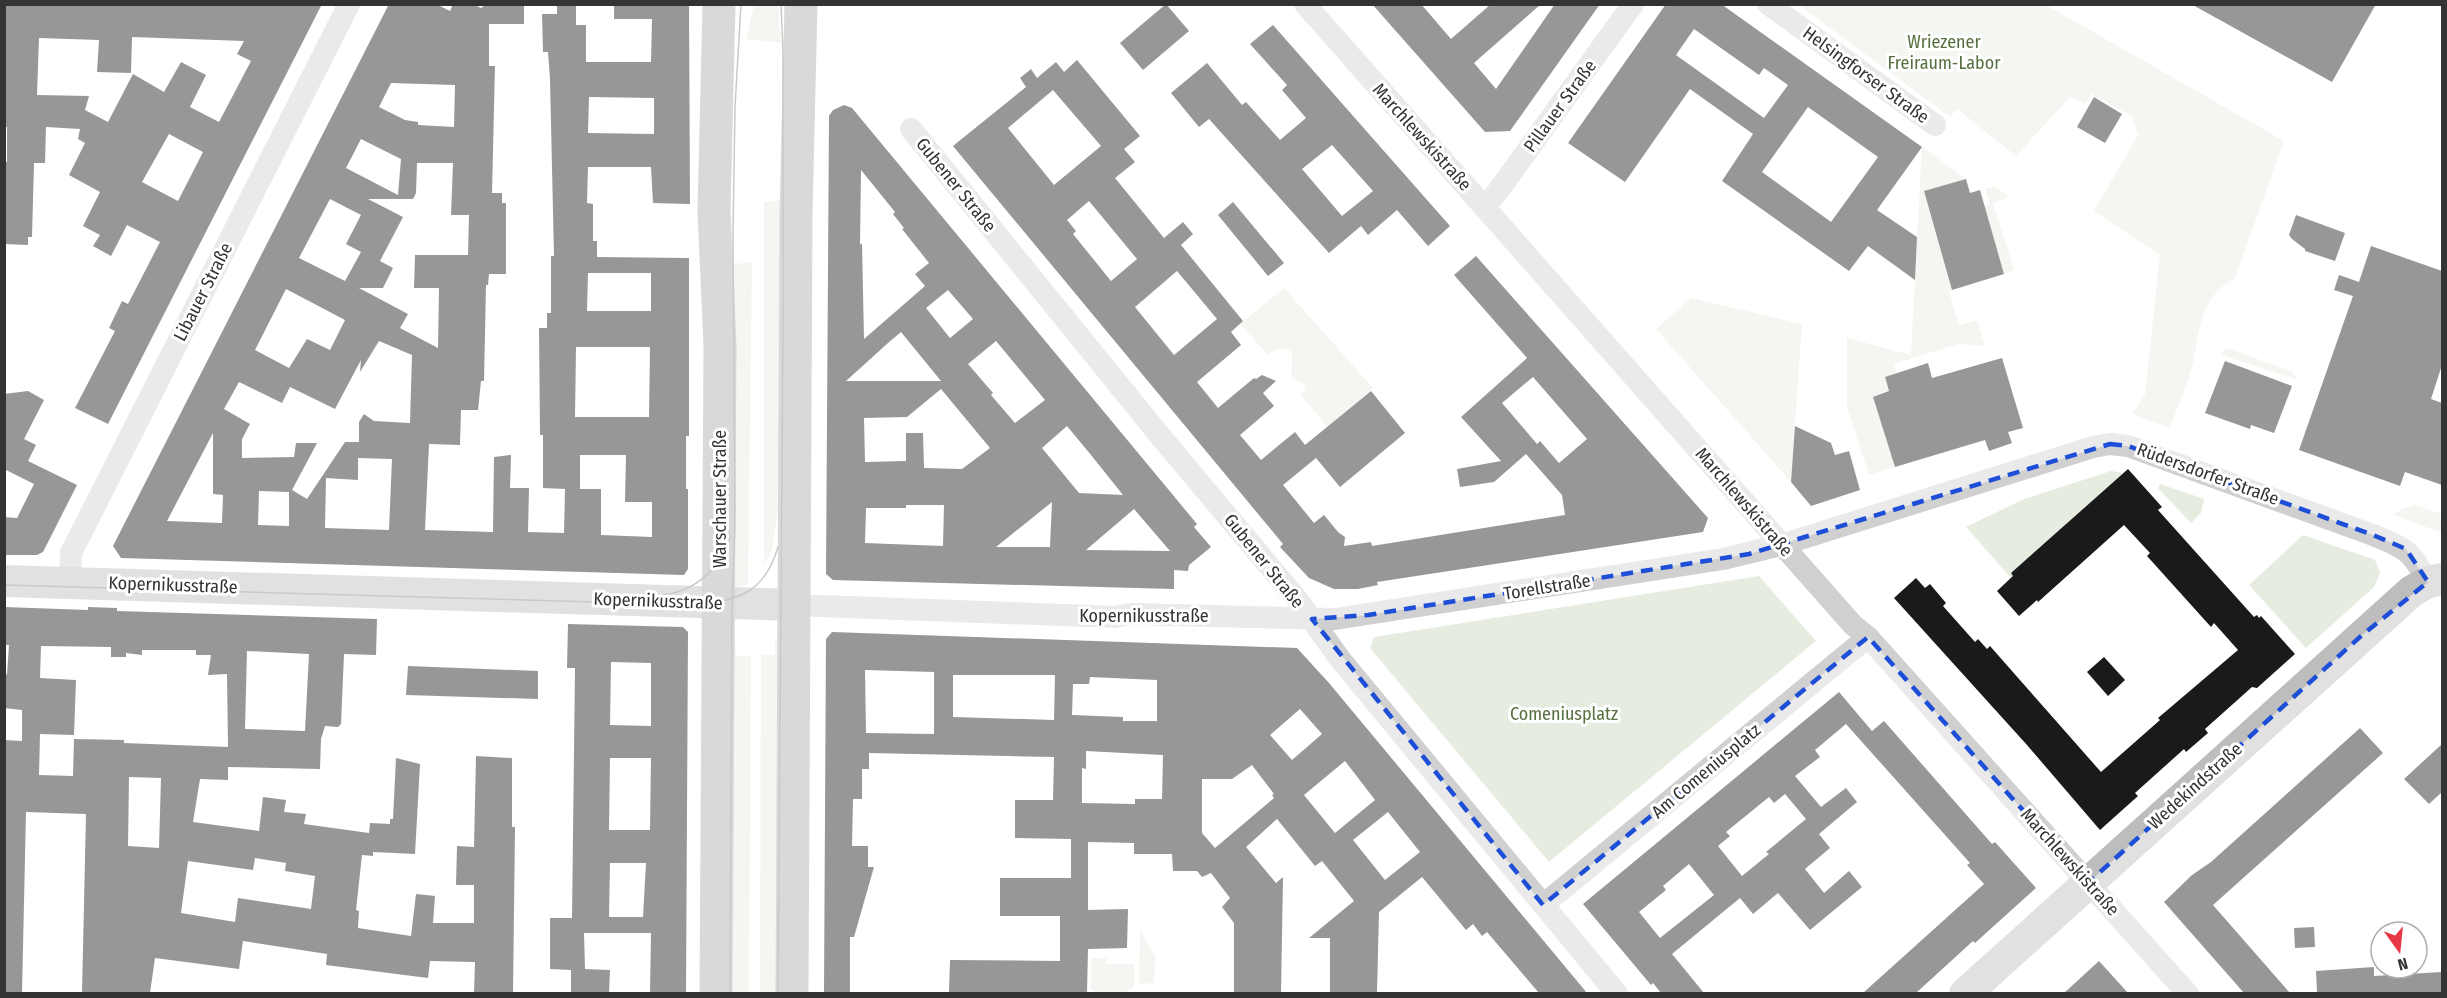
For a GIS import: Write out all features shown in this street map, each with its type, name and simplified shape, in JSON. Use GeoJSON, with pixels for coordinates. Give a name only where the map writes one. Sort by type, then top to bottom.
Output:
{"type":"FeatureCollection","features":[{"type":"Feature","properties":{"kind":"main road","name":"Warschauer Straße"},"geometry":{"type":"LineString","coordinates":[[717,993],[720,346],[714,211],[719,4]]}},
{"type":"Feature","properties":{"kind":"main road"},"geometry":{"type":"LineString","coordinates":[[792,993],[796,194],[801,4]]}},
{"type":"Feature","properties":{"kind":"street","name":"Libauer Straße"},"geometry":{"type":"LineString","coordinates":[[70,582],[71,553],[349,4]]}},
{"type":"Feature","properties":{"kind":"street","name":"Marchlewskistraße"},"geometry":{"type":"LineString","coordinates":[[1305,4],[1853,626],[1869,637],[2188,993]]}},
{"type":"Feature","properties":{"kind":"street","name":"Pillauer Straße"},"geometry":{"type":"LineString","coordinates":[[1484,206],[1496,194],[1633,4]]}},
{"type":"Feature","properties":{"kind":"street","name":"Helsingforser Straße"},"geometry":{"type":"LineString","coordinates":[[1767,4],[1935,125]]}},
{"type":"Feature","properties":{"kind":"street","name":"Gubener Straße"},"geometry":{"type":"LineString","coordinates":[[911,129],[1312,619],[1340,659],[1617,993]]}},
{"type":"Feature","properties":{"kind":"street","name":"Rüdersdorfer Straße"},"geometry":{"type":"LineString","coordinates":[[1781,545],[2093,447],[2110,444],[2128,446],[2373,535],[2406,549],[2435,581]]}},
{"type":"Feature","properties":{"kind":"street","name":"Torellstraße"},"geometry":{"type":"LineString","coordinates":[[1312,619],[1346,618],[1669,568],[1723,559],[1781,545]]}},
{"type":"Feature","properties":{"kind":"street","name":"Kopernikusstraße"},"geometry":{"type":"LineString","coordinates":[[4,581],[1115,617],[1130,614],[1312,619]]}},
{"type":"Feature","properties":{"kind":"street","name":"Wedekindstraße"},"geometry":{"type":"LineString","coordinates":[[1965,993],[2412,591],[2435,581]]}},
{"type":"Feature","properties":{"kind":"street","name":"Am Comeniusplatz"},"geometry":{"type":"LineString","coordinates":[[1544,905],[1869,637]]}},
{"type":"Feature","properties":{"kind":"highlighted area"},"geometry":{"type":"Polygon","coordinates":[[[2110,444],[2128,446],[2406,549],[2428,582],[2361,636],[2088,883],[1868,637],[1543,905],[1312,619],[1368,615],[1749,554],[2110,444]]]}},
{"type":"Feature","properties":{"kind":"green space"},"geometry":{"type":"Polygon","coordinates":[[[754,5],[778,5],[781,43],[746,39],[754,5]]]}},
{"type":"Feature","properties":{"kind":"green space","name":"Wriezener Freiraum-Labor"},"geometry":{"type":"Polygon","coordinates":[[[1799,5],[2046,5],[2284,141],[2235,278],[2214,296],[2207,306],[2190,374],[2170,428],[2132,414],[2145,395],[2160,255],[2094,211],[2138,135],[2132,116],[2091,94],[2085,104],[2070,97],[2016,156],[1957,109],[1950,117],[1799,5]]]}},
{"type":"Feature","properties":{"kind":"green space"},"geometry":{"type":"Polygon","coordinates":[[[1922,147],[1966,179],[1924,192],[1952,290],[1949,291],[1959,325],[1977,320],[1985,346],[1958,344],[1894,364],[1897,373],[1885,377],[1889,391],[1873,397],[1895,467],[1869,475],[1847,407],[1847,338],[1911,355],[1922,147]]]}},
{"type":"Feature","properties":{"kind":"green space"},"geometry":{"type":"Polygon","coordinates":[[[1994,186],[2007,195],[2007,198],[1993,203],[2014,270],[2004,274],[1984,206],[1990,204],[1985,189],[1994,186]]]}},
{"type":"Feature","properties":{"kind":"green space"},"geometry":{"type":"Polygon","coordinates":[[[783,200],[778,509],[772,551],[764,565],[764,202],[783,200]]]}},
{"type":"Feature","properties":{"kind":"green space"},"geometry":{"type":"Polygon","coordinates":[[[752,262],[748,584],[739,587],[729,586],[727,265],[752,262]]]}},
{"type":"Feature","properties":{"kind":"green space"},"geometry":{"type":"Polygon","coordinates":[[[1284,288],[1373,388],[1327,427],[1301,395],[1306,388],[1305,384],[1292,378],[1290,350],[1278,350],[1267,354],[1240,324],[1284,288]]]}},
{"type":"Feature","properties":{"kind":"green space"},"geometry":{"type":"Polygon","coordinates":[[[1691,298],[1802,324],[1791,482],[1656,329],[1691,298]]]}},
{"type":"Feature","properties":{"kind":"green space"},"geometry":{"type":"Polygon","coordinates":[[[2228,348],[2293,372],[2298,380],[2222,355],[2223,350],[2228,348]]]}},
{"type":"Feature","properties":{"kind":"green space"},"geometry":{"type":"Polygon","coordinates":[[[2111,471],[2123,473],[2011,573],[2013,576],[2011,578],[1966,527],[2024,499],[2111,471]]]}},
{"type":"Feature","properties":{"kind":"green space"},"geometry":{"type":"Polygon","coordinates":[[[2160,484],[2204,499],[2201,513],[2191,523],[2158,488],[2160,484]]]}},
{"type":"Feature","properties":{"kind":"green space"},"geometry":{"type":"Polygon","coordinates":[[[2415,505],[2442,514],[2442,533],[2394,515],[2401,509],[2415,505]]]}},
{"type":"Feature","properties":{"kind":"green space"},"geometry":{"type":"Polygon","coordinates":[[[2303,535],[2375,560],[2380,573],[2374,587],[2306,648],[2249,585],[2303,535]]]}},
{"type":"Feature","properties":{"kind":"green space","name":"Comeniusplatz"},"geometry":{"type":"Polygon","coordinates":[[[1759,576],[1816,641],[1549,862],[1370,648],[1374,637],[1759,576]]]}},
{"type":"Feature","properties":{"kind":"green space"},"geometry":{"type":"Polygon","coordinates":[[[735,641],[736,656],[751,656],[749,993],[728,994],[728,642],[735,641]]]}},
{"type":"Feature","properties":{"kind":"green space"},"geometry":{"type":"Polygon","coordinates":[[[775,641],[783,641],[781,993],[760,994],[761,655],[775,655],[775,641]]]}},
{"type":"Feature","properties":{"kind":"green space"},"geometry":{"type":"Polygon","coordinates":[[[1140,930],[1155,956],[1154,983],[1139,984],[1140,930]]]}},
{"type":"Feature","properties":{"kind":"green space"},"geometry":{"type":"Polygon","coordinates":[[[1091,958],[1106,958],[1106,964],[1134,964],[1134,987],[1112,994],[1091,989],[1091,958]]]}},
{"type":"Feature","properties":{"kind":"building"},"geometry":{"type":"Polygon","coordinates":[[[4,4],[322,4],[108,424],[75,408],[115,331],[109,328],[122,301],[128,304],[160,242],[127,225],[111,256],[93,246],[100,235],[83,226],[100,192],[69,175],[85,143],[78,139],[80,129],[46,127],[45,163],[34,163],[32,237],[28,237],[28,245],[4,244],[4,162],[7,162],[7,127],[4,127],[4,4]],[[132,37],[131,73],[97,72],[99,40],[39,38],[37,95],[89,96],[85,110],[108,122],[133,74],[164,92],[181,62],[206,75],[190,107],[219,122],[251,61],[237,54],[244,41],[132,37]],[[169,134],[142,182],[178,201],[203,152],[169,134]]]}},
{"type":"Feature","properties":{"kind":"building"},"geometry":{"type":"Polygon","coordinates":[[[389,4],[436,4],[450,11],[453,4],[473,4],[481,8],[487,4],[524,4],[524,24],[489,24],[489,66],[495,66],[492,193],[502,193],[502,203],[506,203],[506,274],[489,274],[488,285],[486,285],[484,381],[481,381],[478,410],[461,410],[460,445],[429,444],[425,530],[493,532],[494,457],[511,455],[510,488],[529,488],[528,532],[564,533],[565,489],[543,488],[543,435],[540,435],[539,328],[547,328],[547,313],[551,313],[551,256],[554,256],[550,79],[548,52],[543,52],[542,14],[557,14],[557,4],[576,4],[576,25],[586,25],[586,62],[651,62],[652,19],[614,19],[614,4],[689,4],[690,204],[653,203],[651,167],[588,167],[587,203],[593,204],[593,241],[597,241],[597,257],[689,258],[689,436],[686,436],[688,569],[684,575],[121,558],[113,546],[389,4]],[[391,83],[379,107],[405,120],[418,122],[418,125],[454,127],[455,85],[391,83]],[[589,97],[588,133],[654,134],[654,98],[589,97]],[[361,139],[346,168],[398,195],[401,159],[361,139]],[[417,163],[416,193],[413,199],[368,199],[403,217],[380,261],[393,268],[383,288],[359,288],[408,314],[400,328],[438,348],[439,288],[414,288],[415,255],[468,255],[469,215],[451,215],[453,163],[417,163]],[[330,199],[299,258],[345,281],[361,252],[346,244],[361,215],[330,199]],[[588,273],[587,311],[651,311],[651,273],[588,273]],[[286,289],[255,350],[289,368],[307,339],[330,350],[345,320],[286,289]],[[379,341],[360,372],[361,360],[335,409],[290,387],[282,403],[239,382],[224,409],[250,424],[242,439],[242,458],[294,457],[296,443],[317,443],[292,490],[307,499],[345,442],[359,442],[359,422],[364,414],[374,421],[410,423],[412,355],[379,341]],[[576,347],[575,417],[649,417],[650,347],[576,347]],[[213,433],[167,521],[222,523],[223,495],[213,494],[213,433]],[[580,455],[580,489],[601,489],[601,535],[652,537],[652,502],[625,502],[626,455],[580,455]],[[358,458],[358,480],[326,478],[325,528],[389,530],[392,459],[358,458]],[[259,491],[258,525],[289,526],[289,492],[259,491]]]}},
{"type":"Feature","properties":{"kind":"building"},"geometry":{"type":"Polygon","coordinates":[[[1166,4],[1189,31],[1143,70],[1120,43],[1166,4]]]}},
{"type":"Feature","properties":{"kind":"building"},"geometry":{"type":"Polygon","coordinates":[[[1372,4],[1421,4],[1451,39],[1491,4],[1541,4],[1474,63],[1496,89],[1555,4],[1600,4],[1510,131],[1485,132],[1372,4]]]}},
{"type":"Feature","properties":{"kind":"building"},"geometry":{"type":"Polygon","coordinates":[[[1666,4],[1721,4],[1922,147],[1877,210],[1917,237],[1915,280],[1868,246],[1849,271],[1722,181],[1753,134],[1690,89],[1625,182],[1568,143],[1666,4]],[[1694,29],[1676,55],[1764,118],[1788,85],[1764,68],[1759,75],[1694,29]],[[1808,107],[1762,172],[1831,222],[1878,157],[1808,107]]]}},
{"type":"Feature","properties":{"kind":"building"},"geometry":{"type":"Polygon","coordinates":[[[2191,4],[2376,4],[2332,82],[2191,4]]]}},
{"type":"Feature","properties":{"kind":"building"},"geometry":{"type":"Polygon","coordinates":[[[1273,25],[1450,226],[1428,246],[1397,210],[1368,235],[1361,226],[1329,253],[1209,119],[1199,127],[1171,93],[1207,63],[1242,105],[1246,102],[1280,140],[1306,118],[1282,90],[1287,85],[1250,44],[1273,25]],[[1332,145],[1302,169],[1342,216],[1373,191],[1332,145]]]}},
{"type":"Feature","properties":{"kind":"building"},"geometry":{"type":"Polygon","coordinates":[[[1077,60],[1140,136],[1124,149],[1135,162],[1115,178],[1164,238],[1183,222],[1193,234],[1181,245],[1243,321],[1231,332],[1241,345],[1197,382],[1218,408],[1254,378],[1262,375],[1276,381],[1263,393],[1274,406],[1240,435],[1261,460],[1295,432],[1305,445],[1371,391],[1405,433],[1340,487],[1316,458],[1283,485],[1314,523],[1324,515],[1345,537],[1344,546],[1371,542],[1372,546],[1565,515],[1562,495],[1526,454],[1494,482],[1460,487],[1457,469],[1501,461],[1461,417],[1527,358],[1454,275],[1476,256],[1708,518],[1703,532],[1377,582],[1378,585],[1358,589],[1334,589],[1309,578],[1280,547],[1283,544],[953,146],[1026,87],[1020,78],[1031,69],[1037,78],[1056,62],[1064,72],[1077,60]],[[1053,90],[1008,128],[1054,185],[1101,146],[1053,90]],[[1089,201],[1067,220],[1076,231],[1073,234],[1111,281],[1137,259],[1089,201]],[[1177,271],[1135,307],[1174,355],[1217,319],[1177,271]],[[1533,377],[1502,403],[1537,444],[1540,441],[1559,463],[1587,439],[1533,377]]]}},
{"type":"Feature","properties":{"kind":"building"},"geometry":{"type":"Polygon","coordinates":[[[2094,97],[2122,114],[2105,143],[2077,127],[2094,97]]]}},
{"type":"Feature","properties":{"kind":"building"},"geometry":{"type":"Polygon","coordinates":[[[844,105],[852,108],[1197,524],[1194,527],[1211,547],[1189,565],[1188,571],[1174,570],[1174,589],[833,580],[826,574],[829,116],[833,110],[844,105]],[[861,170],[860,245],[862,243],[864,339],[925,286],[915,274],[929,263],[902,229],[904,228],[893,214],[895,212],[861,170]],[[948,290],[926,308],[950,338],[973,319],[948,290]],[[901,332],[846,381],[941,381],[901,332]],[[996,341],[968,364],[993,393],[991,395],[1015,423],[1045,400],[996,341]],[[941,389],[907,417],[864,418],[865,462],[906,461],[906,433],[923,433],[924,468],[962,469],[990,448],[941,389]],[[1067,426],[1042,448],[1079,493],[1123,495],[1067,426]],[[1052,502],[996,547],[1050,547],[1052,502]],[[944,505],[866,508],[865,543],[943,546],[944,505]],[[1134,509],[1086,550],[1170,551],[1134,509]]]}},
{"type":"Feature","properties":{"kind":"building"},"geometry":{"type":"Polygon","coordinates":[[[1966,179],[1970,193],[1980,190],[2004,274],[1952,290],[1924,191],[1966,179]]]}},
{"type":"Feature","properties":{"kind":"building"},"geometry":{"type":"Polygon","coordinates":[[[1233,202],[1284,263],[1268,276],[1218,215],[1233,202]]]}},
{"type":"Feature","properties":{"kind":"building"},"geometry":{"type":"Polygon","coordinates":[[[2296,215],[2345,233],[2335,261],[2305,251],[2292,239],[2289,235],[2296,215]]]}},
{"type":"Feature","properties":{"kind":"building"},"geometry":{"type":"Polygon","coordinates":[[[2371,246],[2442,271],[2442,365],[2431,399],[2442,403],[2442,485],[2405,472],[2400,486],[2299,450],[2353,296],[2334,290],[2339,275],[2359,282],[2371,246]]]}},
{"type":"Feature","properties":{"kind":"building"},"geometry":{"type":"Polygon","coordinates":[[[2002,358],[2023,428],[2008,432],[2012,443],[1989,451],[1985,440],[1895,467],[1873,397],[1889,391],[1885,377],[1928,363],[1932,378],[2002,358]]]}},
{"type":"Feature","properties":{"kind":"building"},"geometry":{"type":"Polygon","coordinates":[[[2225,361],[2292,386],[2274,433],[2251,425],[2250,429],[2205,413],[2225,361]]]}},
{"type":"Feature","properties":{"kind":"building"},"geometry":{"type":"Polygon","coordinates":[[[28,391],[44,400],[24,439],[36,445],[28,461],[77,485],[43,552],[37,555],[4,555],[4,517],[17,518],[34,484],[4,469],[4,394],[28,391]]]}},
{"type":"Feature","properties":{"kind":"building"},"geometry":{"type":"Polygon","coordinates":[[[1795,426],[1831,443],[1835,455],[1849,451],[1860,490],[1811,506],[1791,482],[1795,426]]]}},
{"type":"Feature","properties":{"kind":"building"},"geometry":{"type":"Polygon","coordinates":[[[2128,469],[2162,507],[2158,510],[2254,617],[2261,616],[2295,654],[2257,688],[2252,687],[2205,729],[2208,733],[2186,752],[2184,749],[2135,793],[2138,796],[2100,830],[2027,745],[1894,598],[1916,578],[1925,588],[1930,584],[1946,603],[1943,606],[1975,642],[1978,639],[1987,649],[1990,646],[2101,772],[2160,720],[2158,718],[2238,650],[2214,623],[2211,627],[2147,556],[2150,553],[2124,525],[2038,602],[2037,600],[2019,616],[1997,591],[2013,576],[2011,573],[2128,469]]]}},
{"type":"Feature","properties":{"kind":"building"},"geometry":{"type":"Polygon","coordinates":[[[4,607],[88,610],[88,607],[117,608],[117,611],[377,619],[376,655],[344,654],[341,724],[338,727],[325,726],[321,739],[320,769],[228,767],[228,780],[200,779],[193,822],[259,831],[263,797],[286,800],[284,812],[306,814],[304,824],[369,833],[370,823],[390,824],[390,819],[393,819],[396,758],[420,764],[415,854],[373,852],[373,856],[362,855],[356,910],[359,911],[358,928],[411,936],[416,894],[435,896],[433,923],[474,923],[474,885],[456,885],[457,846],[474,847],[476,756],[512,758],[512,827],[515,827],[513,993],[474,993],[475,962],[430,961],[428,978],[326,965],[327,954],[243,941],[239,969],[155,958],[150,993],[82,993],[86,814],[26,812],[22,993],[4,993],[4,740],[22,741],[22,710],[4,708],[4,676],[7,674],[9,645],[4,645],[4,607]],[[41,646],[40,678],[76,680],[74,735],[40,734],[39,775],[73,776],[74,739],[228,747],[227,674],[208,675],[211,655],[196,655],[196,650],[142,650],[142,655],[126,653],[126,657],[111,657],[111,647],[41,646]],[[247,651],[245,729],[305,731],[309,654],[247,651]],[[129,777],[128,846],[159,848],[161,778],[129,777]],[[255,858],[253,870],[188,861],[181,913],[235,922],[238,898],[311,909],[315,876],[285,871],[286,863],[255,858]]]}},
{"type":"Feature","properties":{"kind":"building"},"geometry":{"type":"Polygon","coordinates":[[[568,624],[683,627],[688,632],[686,993],[650,993],[651,933],[584,933],[585,969],[610,970],[609,993],[571,993],[571,970],[550,969],[550,918],[572,918],[575,668],[567,668],[568,624]],[[611,662],[610,725],[651,726],[651,663],[611,662]],[[610,758],[609,830],[650,830],[651,758],[610,758]],[[610,863],[609,917],[643,917],[646,863],[610,863]]]}},
{"type":"Feature","properties":{"kind":"building"},"geometry":{"type":"Polygon","coordinates":[[[832,632],[1297,648],[1329,683],[1587,993],[1539,993],[1487,932],[1482,936],[1473,924],[1466,930],[1422,877],[1379,912],[1377,993],[1330,993],[1330,938],[1309,938],[1354,901],[1322,861],[1315,866],[1277,819],[1246,847],[1276,883],[1283,877],[1281,993],[1234,993],[1234,923],[1222,907],[1230,898],[1211,873],[1202,877],[1197,871],[1173,871],[1172,854],[1134,854],[1134,843],[1088,842],[1088,910],[1128,909],[1127,948],[1088,949],[1087,993],[949,993],[950,960],[1060,961],[1060,916],[1000,916],[1000,878],[1071,878],[1071,839],[1015,838],[1015,800],[1053,800],[1054,757],[869,753],[869,769],[862,769],[862,799],[853,799],[852,846],[868,846],[868,867],[874,867],[854,937],[850,937],[850,993],[824,993],[826,639],[832,632]],[[865,670],[866,733],[934,734],[934,672],[865,670]],[[953,675],[953,717],[1054,720],[1055,675],[953,675]],[[1090,677],[1089,684],[1073,684],[1072,715],[1123,717],[1123,721],[1157,721],[1157,680],[1090,677]],[[1300,709],[1270,735],[1292,760],[1322,734],[1300,709]],[[1086,751],[1086,769],[1082,768],[1082,803],[1135,804],[1135,799],[1162,799],[1163,755],[1086,751]],[[1345,761],[1304,795],[1335,833],[1375,800],[1345,761]],[[1252,765],[1232,779],[1202,779],[1202,833],[1215,848],[1274,798],[1272,795],[1274,794],[1252,765]],[[1388,812],[1353,840],[1385,880],[1420,852],[1388,812]]]}},
{"type":"Feature","properties":{"kind":"building"},"geometry":{"type":"Polygon","coordinates":[[[2104,657],[2125,680],[2108,696],[2087,672],[2104,657]]]}},
{"type":"Feature","properties":{"kind":"building"},"geometry":{"type":"Polygon","coordinates":[[[408,666],[538,671],[538,699],[406,695],[408,666]]]}},
{"type":"Feature","properties":{"kind":"building"},"geometry":{"type":"Polygon","coordinates":[[[1839,692],[1872,731],[1884,721],[1992,844],[1995,842],[2036,888],[1916,993],[1863,993],[1984,884],[1967,865],[1970,863],[1846,724],[1815,750],[1820,757],[1795,776],[1821,807],[1846,788],[1857,802],[1819,834],[1830,848],[1805,869],[1824,893],[1849,871],[1862,887],[1810,930],[1778,893],[1753,914],[1740,898],[1672,954],[1704,993],[1661,993],[1653,983],[1651,985],[1583,904],[1839,692]],[[1785,794],[1774,803],[1769,797],[1726,832],[1730,836],[1718,846],[1742,876],[1769,854],[1766,852],[1806,819],[1785,794]],[[1689,864],[1663,886],[1666,890],[1639,912],[1660,938],[1714,895],[1689,864]]]}},
{"type":"Feature","properties":{"kind":"building"},"geometry":{"type":"Polygon","coordinates":[[[2360,728],[2383,753],[2213,905],[2290,993],[2244,993],[2164,902],[2360,728]]]}},
{"type":"Feature","properties":{"kind":"building"},"geometry":{"type":"Polygon","coordinates":[[[2442,744],[2442,792],[2429,804],[2404,779],[2442,744]]]}},
{"type":"Feature","properties":{"kind":"building"},"geometry":{"type":"Polygon","coordinates":[[[2314,927],[2315,947],[2295,948],[2294,928],[2314,927]]]}},
{"type":"Feature","properties":{"kind":"building"},"geometry":{"type":"Polygon","coordinates":[[[2099,961],[2128,993],[2064,993],[2099,961]]]}},
{"type":"Feature","properties":{"kind":"building"},"geometry":{"type":"Polygon","coordinates":[[[2369,967],[2369,980],[2429,980],[2429,973],[2442,972],[2442,993],[2317,993],[2316,971],[2369,967]]]}},
{"type":"Feature","properties":{"kind":"tram line"},"geometry":{"type":"LineString","coordinates":[[730,994],[732,603],[735,522],[733,232],[735,107],[741,4]]}},
{"type":"Feature","properties":{"kind":"tram line"},"geometry":{"type":"LineString","coordinates":[[778,994],[783,330],[781,4]]}},
{"type":"Feature","properties":{"kind":"tram line"},"geometry":{"type":"LineString","coordinates":[[648,596],[676,592],[700,581],[718,562],[730,536]]}},
{"type":"Feature","properties":{"kind":"tram line"},"geometry":{"type":"LineString","coordinates":[[4,585],[700,605],[728,600],[750,590],[766,574],[778,547]]}}]}
